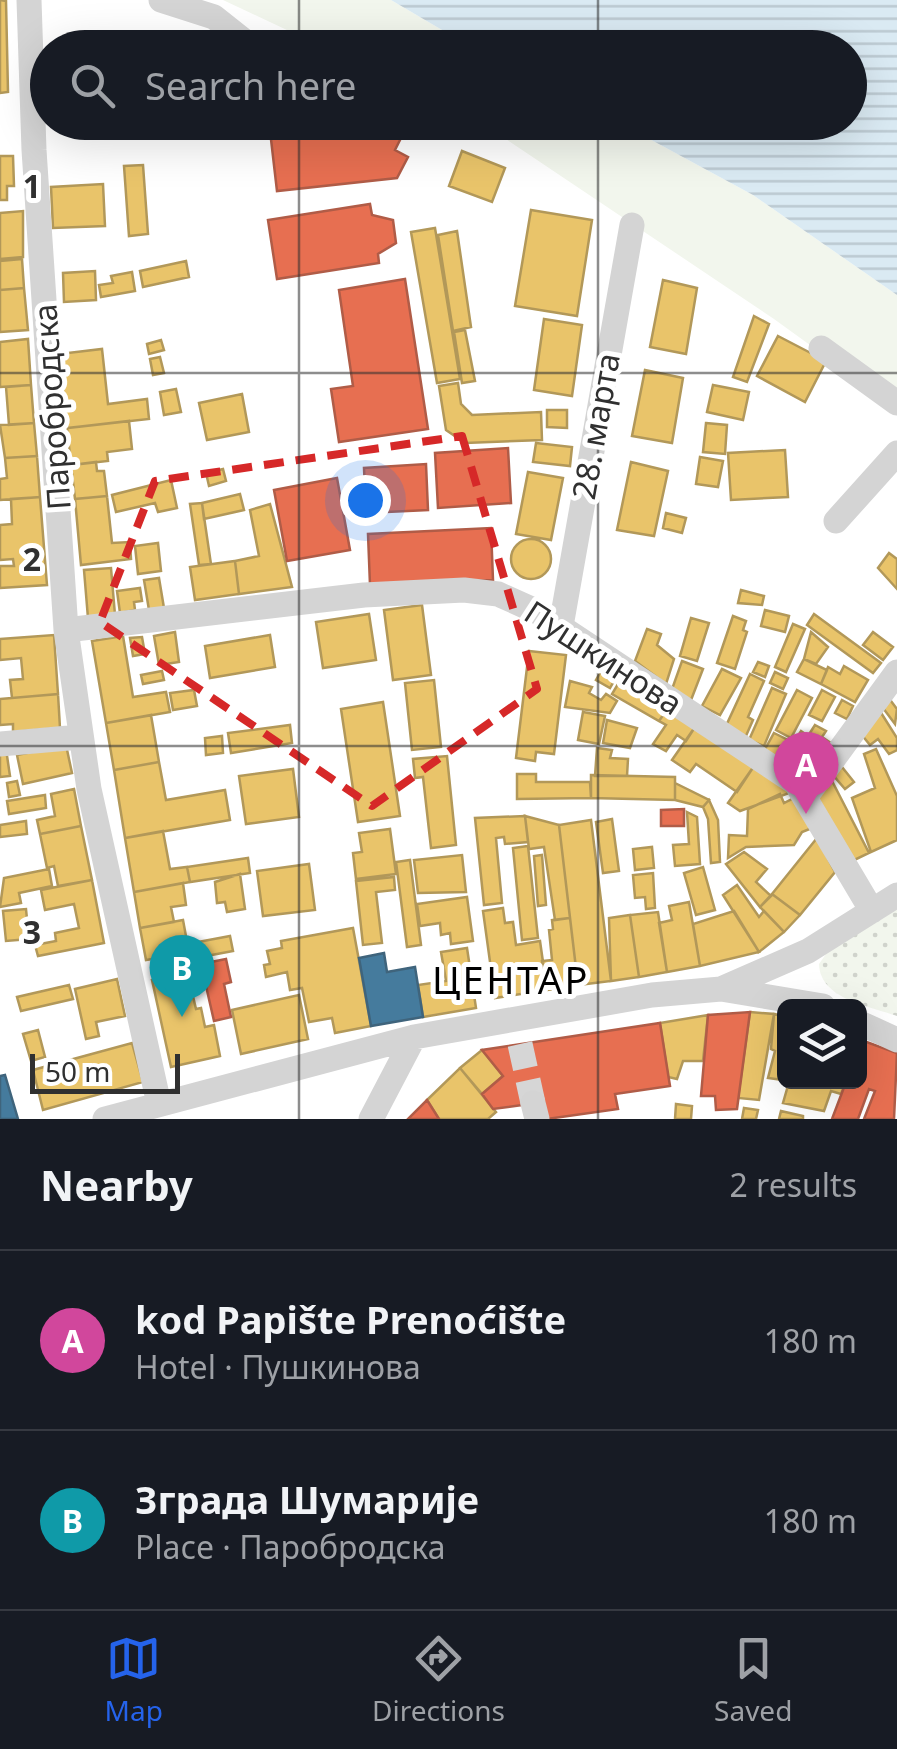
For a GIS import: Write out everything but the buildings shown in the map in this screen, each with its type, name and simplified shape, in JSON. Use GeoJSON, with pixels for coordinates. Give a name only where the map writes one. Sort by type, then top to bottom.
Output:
{"type":"FeatureCollection","features":[{"type":"Feature","properties":{"kind":"street","name":"Паробродска"},"geometry":{"type":"LineString","coordinates":[[29,0],[30,30]]}},
{"type":"Feature","properties":{"kind":"street"},"geometry":{"type":"LineString","coordinates":[[161,0],[214,17],[230,30]]}},
{"type":"Feature","properties":{"kind":"street","name":"Паробродска"},"geometry":{"type":"LineString","coordinates":[[34,140],[66,630],[80,736],[159,1104]]}},
{"type":"Feature","properties":{"kind":"street","name":"28. марта"},"geometry":{"type":"LineString","coordinates":[[560,626],[632,225]]}},
{"type":"Feature","properties":{"kind":"street"},"geometry":{"type":"LineString","coordinates":[[821,348],[897,403]]}},
{"type":"Feature","properties":{"kind":"street"},"geometry":{"type":"LineString","coordinates":[[836,521],[897,452]]}},
{"type":"Feature","properties":{"kind":"street","name":"Пушкинова"},"geometry":{"type":"LineString","coordinates":[[66,630],[364,595],[464,590],[498,594],[560,626],[796,783],[808,795],[872,911]]}},
{"type":"Feature","properties":{"kind":"street"},"geometry":{"type":"LineString","coordinates":[[808,795],[897,672]]}},
{"type":"Feature","properties":{"kind":"street"},"geometry":{"type":"LineString","coordinates":[[0,744],[80,736]]}},
{"type":"Feature","properties":{"kind":"street"},"geometry":{"type":"LineString","coordinates":[[721,988],[808,951],[897,895]]}},
{"type":"Feature","properties":{"kind":"street"},"geometry":{"type":"LineString","coordinates":[[808,951],[802,975],[806,992],[814,999]]}},
{"type":"Feature","properties":{"kind":"street"},"geometry":{"type":"LineString","coordinates":[[105,1119],[414,1037],[518,1032],[652,995],[721,988],[785,999]]}},
{"type":"Feature","properties":{"kind":"street"},"geometry":{"type":"LineString","coordinates":[[867,1026],[897,1040]]}},
{"type":"Feature","properties":{"kind":"street"},"geometry":{"type":"LineString","coordinates":[[370,1119],[414,1037]]}},
{"type":"Feature","properties":{"kind":"highlighted area"},"geometry":{"type":"Polygon","coordinates":[[[462,436],[537,689],[372,806],[100,622],[155,481],[462,436]]]}},
{"type":"Feature","properties":{"kind":"shaded area"},"geometry":{"type":"Polygon","coordinates":[[[223,0],[391,0],[442,30],[287,30],[223,0]]]}},
{"type":"Feature","properties":{"kind":"shaded area"},"geometry":{"type":"Polygon","coordinates":[[[391,0],[897,0],[897,295],[753,195],[651,140],[867,140],[867,30],[442,30],[391,0]]]}},
{"type":"Feature","properties":{"kind":"shaded area"},"geometry":{"type":"Polygon","coordinates":[[[507,140],[651,140],[753,195],[897,295],[897,408],[774,319],[507,140]]]}},
{"type":"Feature","properties":{"kind":"shaded area"},"geometry":{"type":"Polygon","coordinates":[[[897,904],[897,1016],[867,1006],[867,999],[848,999],[837,993],[821,976],[819,964],[826,954],[897,904]]]}},
{"type":"Feature","properties":{"kind":"tunnel"},"geometry":{"type":"LineString","coordinates":[[520,1044],[533,1103]]}},
{"type":"Feature","properties":{"kind":"place","name":"kod Papište Prenoćište"},"geometry":{"type":"Point","coordinates":[806,814]}},
{"type":"Feature","properties":{"kind":"place","name":"Зграда Шумарије"},"geometry":{"type":"Point","coordinates":[182,1017]}},
{"type":"Feature","properties":{"kind":"district","name":"ЦЕНТАР"},"geometry":{"type":"Point","coordinates":[511,979]}}]}
